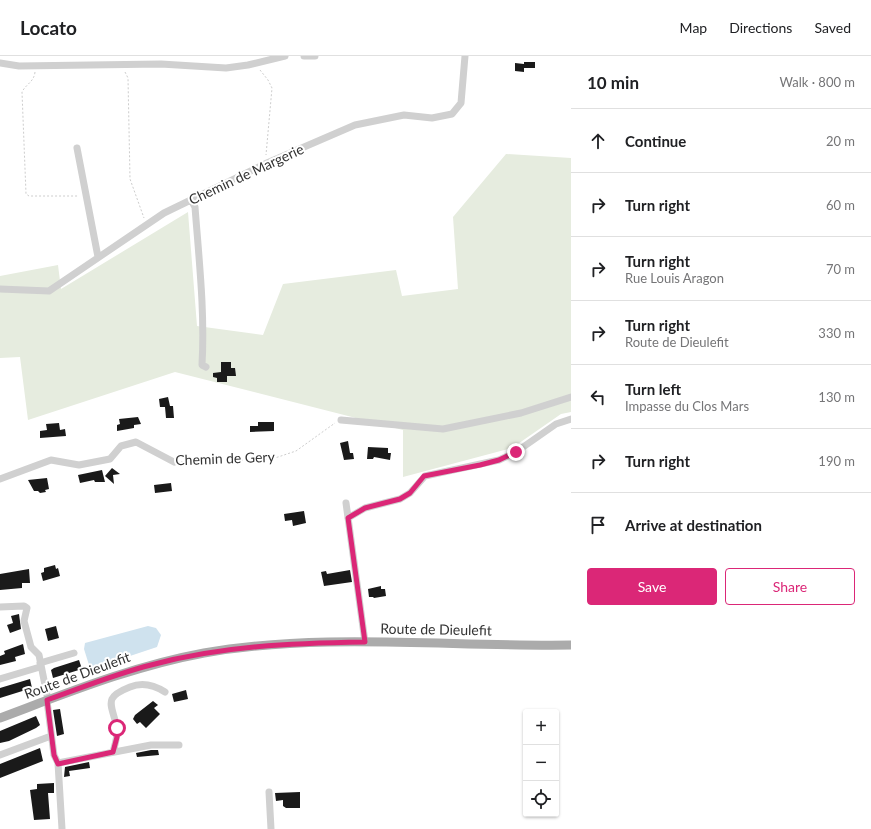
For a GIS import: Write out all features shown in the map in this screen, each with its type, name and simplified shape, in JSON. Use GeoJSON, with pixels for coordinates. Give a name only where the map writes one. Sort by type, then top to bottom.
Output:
{"type":"FeatureCollection","features":[{"type":"Feature","properties":{"kind":"main road","name":"Route de Dieulefit"},"geometry":{"type":"LineString","coordinates":[[0,718],[47,700],[150,665],[204,653],[293,643],[365,642],[571,645]]}},
{"type":"Feature","properties":{"kind":"street"},"geometry":{"type":"LineString","coordinates":[[0,62],[19,66],[161,64],[226,68],[285,56]]}},
{"type":"Feature","properties":{"kind":"street"},"geometry":{"type":"LineString","coordinates":[[304,56],[315,56]]}},
{"type":"Feature","properties":{"kind":"street","name":"Chemin de Margerie"},"geometry":{"type":"LineString","coordinates":[[0,289],[49,291],[147,223],[164,213],[267,163],[355,125],[404,115],[432,118],[452,114],[461,103],[466,56]]}},
{"type":"Feature","properties":{"kind":"street"},"geometry":{"type":"LineString","coordinates":[[77,148],[98,257]]}},
{"type":"Feature","properties":{"kind":"street"},"geometry":{"type":"LineString","coordinates":[[191,200],[194,207],[204,322],[202,365],[206,367]]}},
{"type":"Feature","properties":{"kind":"street"},"geometry":{"type":"LineString","coordinates":[[340,420],[443,429],[521,413],[571,397]]}},
{"type":"Feature","properties":{"kind":"street"},"geometry":{"type":"LineString","coordinates":[[348,518],[365,508],[400,499],[410,493],[424,476],[499,460],[516,452],[556,424],[571,418]]}},
{"type":"Feature","properties":{"kind":"street","name":"Chemin de Gery"},"geometry":{"type":"LineString","coordinates":[[0,479],[51,460],[79,465],[110,459],[121,446],[136,442],[174,462]]}},
{"type":"Feature","properties":{"kind":"street"},"geometry":{"type":"LineString","coordinates":[[346,503],[365,642]]}},
{"type":"Feature","properties":{"kind":"street"},"geometry":{"type":"LineString","coordinates":[[0,607],[24,606],[28,608],[24,621],[31,647],[39,655],[55,760],[58,764],[62,829]]}},
{"type":"Feature","properties":{"kind":"street"},"geometry":{"type":"LineString","coordinates":[[0,679],[74,653]]}},
{"type":"Feature","properties":{"kind":"street"},"geometry":{"type":"LineString","coordinates":[[113,752],[117,737],[117,728],[110,707],[114,695],[134,685],[142,684],[157,687],[165,692]]}},
{"type":"Feature","properties":{"kind":"street"},"geometry":{"type":"LineString","coordinates":[[0,755],[51,736]]}},
{"type":"Feature","properties":{"kind":"street"},"geometry":{"type":"LineString","coordinates":[[58,764],[151,745],[179,745]]}},
{"type":"Feature","properties":{"kind":"street"},"geometry":{"type":"LineString","coordinates":[[269,792],[271,829]]}},
{"type":"Feature","properties":{"kind":"path"},"geometry":{"type":"LineString","coordinates":[[254,63],[268,80],[272,88],[266,153],[267,163]]}},
{"type":"Feature","properties":{"kind":"path"},"geometry":{"type":"LineString","coordinates":[[123,65],[128,78],[130,179],[139,208],[147,223]]}},
{"type":"Feature","properties":{"kind":"path"},"geometry":{"type":"LineString","coordinates":[[36,66],[33,81],[24,87],[22,92],[26,194],[29,196],[86,195]]}},
{"type":"Feature","properties":{"kind":"path","name":"Chemin de Gery"},"geometry":{"type":"LineString","coordinates":[[174,462],[272,459],[296,451],[340,420]]}},
{"type":"Feature","properties":{"kind":"shaded area"},"geometry":{"type":"Polygon","coordinates":[[[506,154],[571,158],[571,412],[561,414],[512,448],[403,477],[403,430],[175,372],[28,420],[20,357],[0,358],[0,276],[58,265],[61,289],[188,212],[197,326],[263,335],[283,284],[396,270],[402,296],[458,289],[453,217],[506,154]]]}},
{"type":"Feature","properties":{"kind":"water"},"geometry":{"type":"Polygon","coordinates":[[[148,626],[156,628],[161,635],[157,647],[94,668],[89,665],[84,649],[85,643],[148,626]]]}},
{"type":"Feature","properties":{"kind":"building"},"geometry":{"type":"Polygon","coordinates":[[[524,62],[535,62],[535,68],[524,68],[524,72],[515,71],[515,63],[524,64],[524,62]]]}},
{"type":"Feature","properties":{"kind":"building"},"geometry":{"type":"Polygon","coordinates":[[[221,362],[231,362],[231,368],[235,368],[236,376],[227,376],[227,382],[217,382],[217,378],[213,377],[213,373],[221,372],[221,362]]]}},
{"type":"Feature","properties":{"kind":"building"},"geometry":{"type":"Polygon","coordinates":[[[168,397],[170,406],[173,406],[174,418],[166,418],[165,407],[160,407],[159,399],[168,397]]]}},
{"type":"Feature","properties":{"kind":"building"},"geometry":{"type":"Polygon","coordinates":[[[138,417],[141,424],[134,425],[134,428],[117,431],[117,425],[120,424],[119,419],[138,417]]]}},
{"type":"Feature","properties":{"kind":"building"},"geometry":{"type":"Polygon","coordinates":[[[258,422],[274,422],[274,431],[250,432],[250,426],[258,426],[258,422]]]}},
{"type":"Feature","properties":{"kind":"building"},"geometry":{"type":"Polygon","coordinates":[[[59,423],[60,430],[65,429],[66,436],[40,438],[40,431],[47,430],[46,424],[59,423]]]}},
{"type":"Feature","properties":{"kind":"building"},"geometry":{"type":"Polygon","coordinates":[[[348,441],[350,453],[353,453],[354,459],[344,460],[340,443],[348,441]]]}},
{"type":"Feature","properties":{"kind":"building"},"geometry":{"type":"Polygon","coordinates":[[[368,447],[388,448],[388,453],[391,453],[390,460],[374,457],[373,459],[367,459],[368,447]]]}},
{"type":"Feature","properties":{"kind":"building"},"geometry":{"type":"Polygon","coordinates":[[[112,468],[120,474],[113,475],[114,484],[105,476],[112,468]]]}},
{"type":"Feature","properties":{"kind":"building"},"geometry":{"type":"Polygon","coordinates":[[[102,470],[105,482],[95,482],[94,480],[80,483],[78,475],[102,470]]]}},
{"type":"Feature","properties":{"kind":"building"},"geometry":{"type":"Polygon","coordinates":[[[47,478],[49,489],[45,490],[46,492],[40,493],[38,491],[34,491],[28,480],[47,478]]]}},
{"type":"Feature","properties":{"kind":"building"},"geometry":{"type":"Polygon","coordinates":[[[171,483],[172,491],[155,493],[154,485],[171,483]]]}},
{"type":"Feature","properties":{"kind":"building"},"geometry":{"type":"Polygon","coordinates":[[[304,511],[306,523],[293,526],[292,520],[285,521],[284,514],[304,511]]]}},
{"type":"Feature","properties":{"kind":"building"},"geometry":{"type":"Polygon","coordinates":[[[55,565],[56,569],[58,568],[60,576],[43,581],[41,573],[44,572],[44,568],[55,565]]]}},
{"type":"Feature","properties":{"kind":"building"},"geometry":{"type":"Polygon","coordinates":[[[29,569],[30,583],[22,583],[22,588],[0,590],[0,574],[29,569]]]}},
{"type":"Feature","properties":{"kind":"building"},"geometry":{"type":"Polygon","coordinates":[[[350,570],[352,582],[324,586],[321,572],[326,571],[327,574],[350,570]]]}},
{"type":"Feature","properties":{"kind":"building"},"geometry":{"type":"Polygon","coordinates":[[[381,586],[381,589],[385,589],[386,596],[374,598],[369,597],[368,589],[381,586]]]}},
{"type":"Feature","properties":{"kind":"building"},"geometry":{"type":"Polygon","coordinates":[[[19,614],[21,629],[10,633],[7,625],[13,623],[11,616],[19,614]]]}},
{"type":"Feature","properties":{"kind":"building"},"geometry":{"type":"Polygon","coordinates":[[[56,626],[59,638],[48,641],[45,629],[56,626]]]}},
{"type":"Feature","properties":{"kind":"building"},"geometry":{"type":"Polygon","coordinates":[[[23,644],[25,654],[15,657],[16,661],[0,665],[0,656],[5,654],[4,651],[23,644]]]}},
{"type":"Feature","properties":{"kind":"building"},"geometry":{"type":"Polygon","coordinates":[[[79,660],[82,669],[53,678],[51,670],[79,660]]]}},
{"type":"Feature","properties":{"kind":"building"},"geometry":{"type":"Polygon","coordinates":[[[30,679],[32,688],[0,698],[0,688],[30,679]]]}},
{"type":"Feature","properties":{"kind":"building"},"geometry":{"type":"Polygon","coordinates":[[[186,690],[188,699],[174,702],[172,694],[186,690]]]}},
{"type":"Feature","properties":{"kind":"building"},"geometry":{"type":"Polygon","coordinates":[[[153,701],[158,705],[154,708],[160,714],[146,728],[140,722],[137,724],[133,719],[135,715],[153,701]]]}},
{"type":"Feature","properties":{"kind":"building"},"geometry":{"type":"Polygon","coordinates":[[[60,709],[64,734],[57,736],[53,710],[60,709]]]}},
{"type":"Feature","properties":{"kind":"building"},"geometry":{"type":"Polygon","coordinates":[[[36,716],[40,725],[36,728],[9,741],[0,743],[0,731],[36,716]]]}},
{"type":"Feature","properties":{"kind":"building"},"geometry":{"type":"Polygon","coordinates":[[[40,748],[43,761],[0,778],[0,764],[40,748]]]}},
{"type":"Feature","properties":{"kind":"building"},"geometry":{"type":"Polygon","coordinates":[[[158,750],[159,755],[137,757],[136,753],[158,750]]]}},
{"type":"Feature","properties":{"kind":"building"},"geometry":{"type":"Polygon","coordinates":[[[89,762],[90,768],[69,771],[70,776],[64,777],[65,767],[89,762]]]}},
{"type":"Feature","properties":{"kind":"building"},"geometry":{"type":"Polygon","coordinates":[[[54,783],[54,793],[48,793],[50,819],[34,820],[30,790],[37,789],[37,784],[54,783]]]}},
{"type":"Feature","properties":{"kind":"building"},"geometry":{"type":"Polygon","coordinates":[[[300,792],[300,808],[286,808],[283,806],[283,800],[276,801],[275,793],[300,792]]]}},
{"type":"Feature","properties":{"kind":"route"},"geometry":{"type":"LineString","coordinates":[[117,728],[117,737],[113,752],[58,764],[54,755],[47,700],[126,672],[204,653],[293,643],[365,642],[348,518],[365,508],[400,499],[410,493],[424,476],[480,465],[499,460],[516,452]]}}]}
